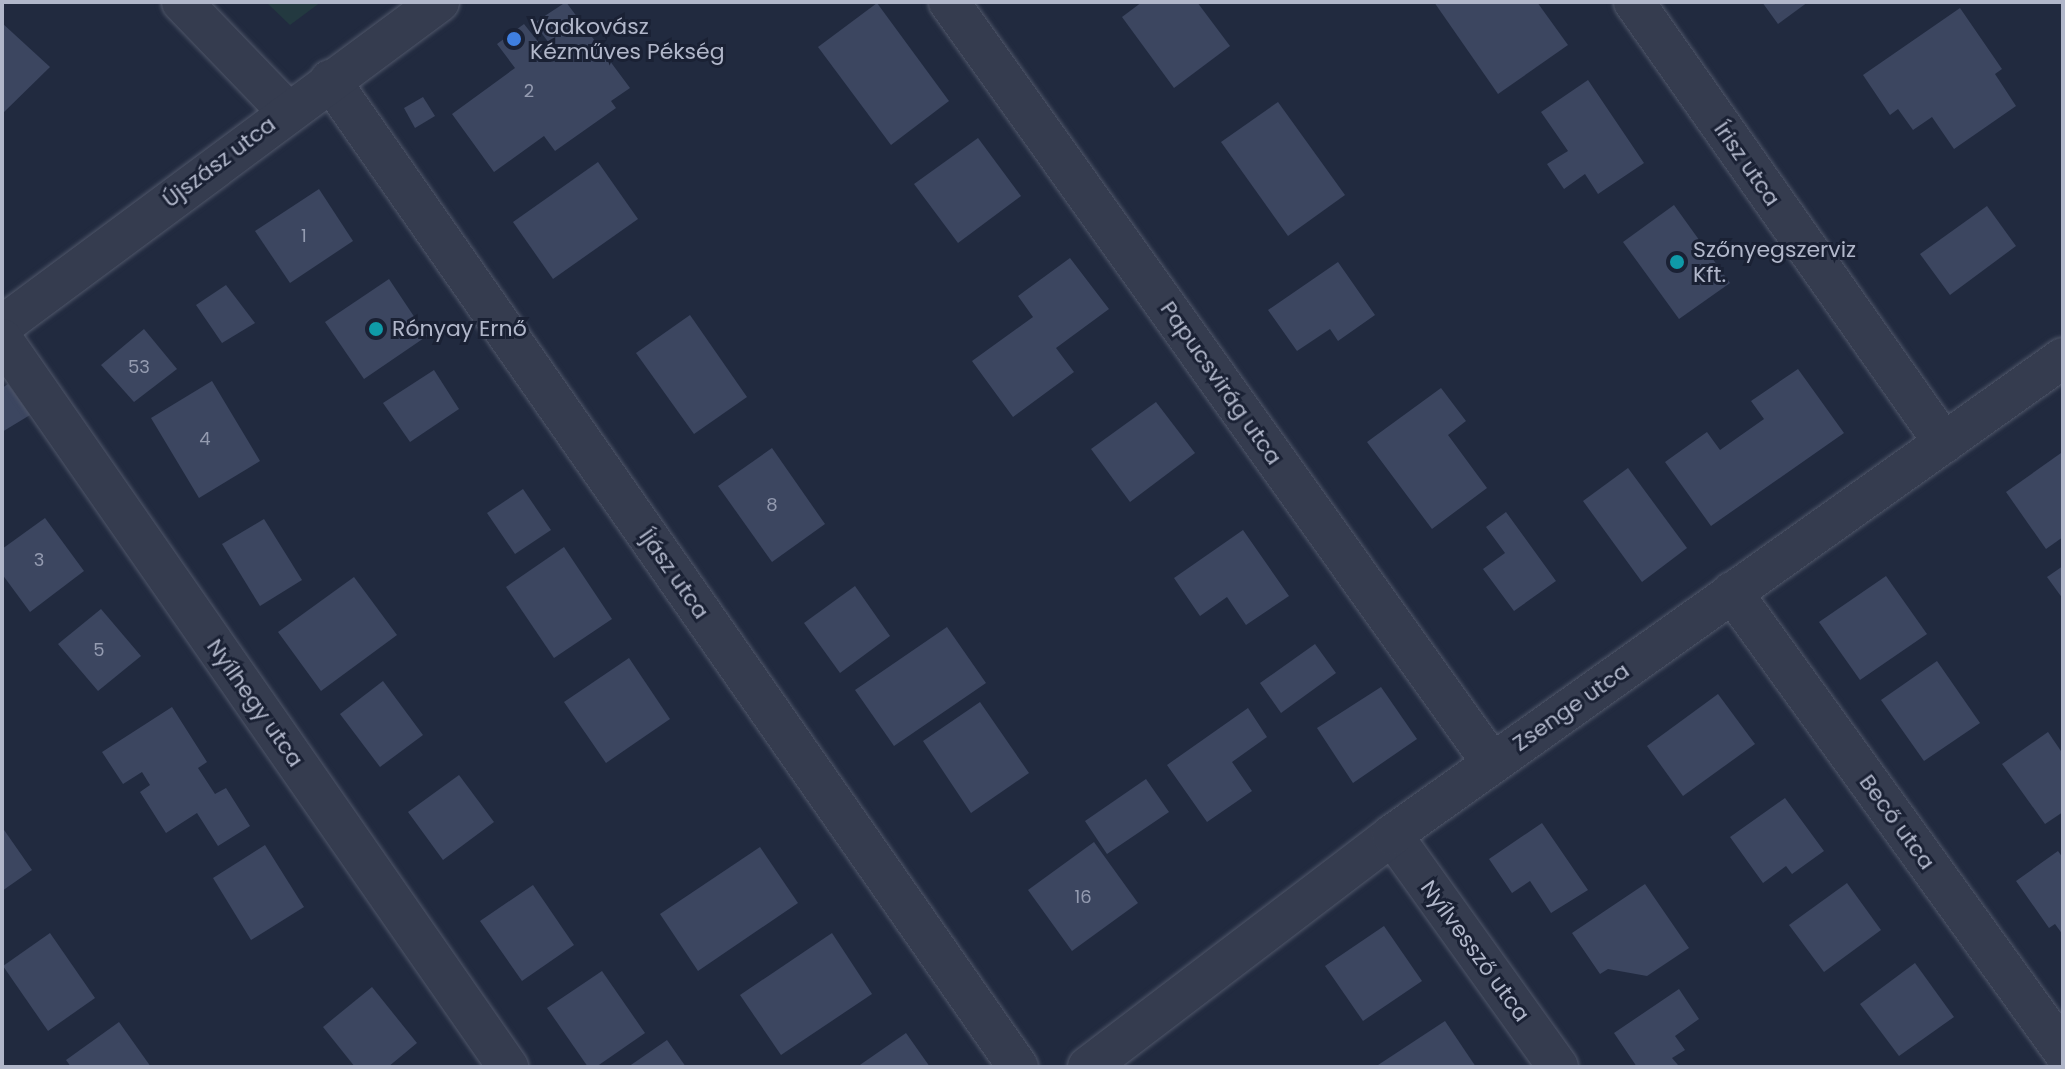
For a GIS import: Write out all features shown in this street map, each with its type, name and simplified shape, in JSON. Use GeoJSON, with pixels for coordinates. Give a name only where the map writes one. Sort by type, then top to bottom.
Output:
{"type":"FeatureCollection","features":[{"type":"Feature","properties":{"kind":"street"},"geometry":{"type":"LineString","coordinates":[[182,2],[287,111]]}},
{"type":"Feature","properties":{"kind":"street","name":"Újszász utca"},"geometry":{"type":"LineString","coordinates":[[2,326],[287,111],[439,2]]}},
{"type":"Feature","properties":{"kind":"street","name":"Papucsvirág utca"},"geometry":{"type":"LineString","coordinates":[[949,2],[1492,763]]}},
{"type":"Feature","properties":{"kind":"street","name":"Írisz utca"},"geometry":{"type":"LineString","coordinates":[[1634,2],[1944,443]]}},
{"type":"Feature","properties":{"kind":"street","name":"Íjász utca"},"geometry":{"type":"LineString","coordinates":[[330,80],[1018,1067]]}},
{"type":"Feature","properties":{"kind":"street","name":"Nyílhegy utca"},"geometry":{"type":"LineString","coordinates":[[2,339],[508,1067]]}},
{"type":"Feature","properties":{"kind":"street","name":"Zsenge utca"},"geometry":{"type":"LineString","coordinates":[[1088,1067],[1392,835],[2063,358]]}},
{"type":"Feature","properties":{"kind":"street","name":"Becő utca"},"geometry":{"type":"LineString","coordinates":[[1732,592],[2063,1051]]}},
{"type":"Feature","properties":{"kind":"street","name":"Nyílvessző utca"},"geometry":{"type":"LineString","coordinates":[[1392,835],[1558,1067]]}},
{"type":"Feature","properties":{"kind":"shaded area"},"geometry":{"type":"Polygon","coordinates":[[[266,2],[321,2],[290,25],[266,2]]]}},
{"type":"Feature","properties":{"kind":"building"},"geometry":{"type":"Polygon","coordinates":[[[566,2],[630,88],[611,101],[616,108],[555,151],[544,136],[494,172],[452,114],[515,68],[497,44],[524,24],[543,48],[549,43],[534,23],[566,2]]]}},
{"type":"Feature","properties":{"kind":"building"},"geometry":{"type":"Polygon","coordinates":[[[1142,2],[1197,2],[1230,46],[1174,88],[1122,17],[1142,2]]]}},
{"type":"Feature","properties":{"kind":"building"},"geometry":{"type":"Polygon","coordinates":[[[1434,2],[1537,2],[1568,45],[1498,94],[1434,2]]]}},
{"type":"Feature","properties":{"kind":"building"},"geometry":{"type":"Polygon","coordinates":[[[1762,2],[1808,2],[1778,24],[1762,2]]]}},
{"type":"Feature","properties":{"kind":"building"},"geometry":{"type":"Polygon","coordinates":[[[877,3],[949,101],[891,145],[818,47],[877,3]]]}},
{"type":"Feature","properties":{"kind":"building"},"geometry":{"type":"Polygon","coordinates":[[[1960,8],[2002,69],[1995,74],[2016,106],[1954,149],[1932,117],[1913,130],[1898,109],[1890,115],[1863,75],[1960,8]]]}},
{"type":"Feature","properties":{"kind":"building"},"geometry":{"type":"Polygon","coordinates":[[[2,23],[50,67],[2,114],[2,23]]]}},
{"type":"Feature","properties":{"kind":"building"},"geometry":{"type":"Polygon","coordinates":[[[1588,80],[1644,163],[1598,194],[1585,174],[1564,189],[1547,164],[1568,151],[1541,112],[1588,80]]]}},
{"type":"Feature","properties":{"kind":"building"},"geometry":{"type":"Polygon","coordinates":[[[423,97],[435,116],[415,128],[404,108],[423,97]]]}},
{"type":"Feature","properties":{"kind":"building"},"geometry":{"type":"Polygon","coordinates":[[[1278,102],[1345,195],[1288,236],[1221,142],[1278,102]]]}},
{"type":"Feature","properties":{"kind":"building"},"geometry":{"type":"Polygon","coordinates":[[[978,138],[1021,196],[958,243],[914,184],[978,138]]]}},
{"type":"Feature","properties":{"kind":"building"},"geometry":{"type":"Polygon","coordinates":[[[598,162],[638,219],[553,279],[513,222],[598,162]]]}},
{"type":"Feature","properties":{"kind":"building"},"geometry":{"type":"Polygon","coordinates":[[[319,189],[353,241],[290,283],[255,231],[319,189]]]}},
{"type":"Feature","properties":{"kind":"building","name":"Szőnyegszerviz Kft."},"geometry":{"type":"Polygon","coordinates":[[[1674,205],[1730,283],[1679,319],[1623,242],[1674,205]]]}},
{"type":"Feature","properties":{"kind":"building"},"geometry":{"type":"Polygon","coordinates":[[[1987,206],[2016,246],[1950,295],[1920,254],[1987,206]]]}},
{"type":"Feature","properties":{"kind":"building"},"geometry":{"type":"Polygon","coordinates":[[[1070,258],[1109,309],[1056,348],[1074,372],[1013,417],[972,361],[1033,317],[1018,296],[1070,258]]]}},
{"type":"Feature","properties":{"kind":"building"},"geometry":{"type":"Polygon","coordinates":[[[1338,262],[1375,315],[1338,341],[1330,329],[1297,351],[1268,310],[1338,262]]]}},
{"type":"Feature","properties":{"kind":"building","name":"Rónyay Ernő"},"geometry":{"type":"Polygon","coordinates":[[[389,279],[427,336],[364,379],[325,322],[389,279]]]}},
{"type":"Feature","properties":{"kind":"building"},"geometry":{"type":"Polygon","coordinates":[[[226,285],[255,323],[222,343],[196,305],[226,285]]]}},
{"type":"Feature","properties":{"kind":"building"},"geometry":{"type":"Polygon","coordinates":[[[690,315],[747,397],[694,434],[636,353],[690,315]]]}},
{"type":"Feature","properties":{"kind":"building"},"geometry":{"type":"Polygon","coordinates":[[[144,329],[177,369],[134,402],[101,365],[144,329]]]}},
{"type":"Feature","properties":{"kind":"building"},"geometry":{"type":"Polygon","coordinates":[[[1798,369],[1844,433],[1711,526],[1665,462],[1707,432],[1720,450],[1764,419],[1751,401],[1798,369]]]}},
{"type":"Feature","properties":{"kind":"building"},"geometry":{"type":"Polygon","coordinates":[[[434,370],[459,409],[410,442],[383,403],[434,370]]]}},
{"type":"Feature","properties":{"kind":"building"},"geometry":{"type":"Polygon","coordinates":[[[212,381],[260,461],[199,498],[151,418],[212,381]]]}},
{"type":"Feature","properties":{"kind":"building"},"geometry":{"type":"Polygon","coordinates":[[[8,384],[30,415],[2,432],[2,388],[8,384]]]}},
{"type":"Feature","properties":{"kind":"building"},"geometry":{"type":"Polygon","coordinates":[[[1441,388],[1466,421],[1448,435],[1487,488],[1432,529],[1367,442],[1441,388]]]}},
{"type":"Feature","properties":{"kind":"building"},"geometry":{"type":"Polygon","coordinates":[[[1156,402],[1195,453],[1130,502],[1091,449],[1156,402]]]}},
{"type":"Feature","properties":{"kind":"building"},"geometry":{"type":"Polygon","coordinates":[[[772,448],[825,524],[772,562],[718,486],[772,448]]]}},
{"type":"Feature","properties":{"kind":"building"},"geometry":{"type":"Polygon","coordinates":[[[2061,453],[2063,537],[2046,549],[2006,492],[2061,453]]]}},
{"type":"Feature","properties":{"kind":"building"},"geometry":{"type":"Polygon","coordinates":[[[1628,468],[1687,548],[1642,582],[1583,501],[1628,468]]]}},
{"type":"Feature","properties":{"kind":"building"},"geometry":{"type":"Polygon","coordinates":[[[523,489],[551,530],[515,554],[487,513],[523,489]]]}},
{"type":"Feature","properties":{"kind":"building"},"geometry":{"type":"Polygon","coordinates":[[[1506,512],[1556,581],[1514,611],[1483,569],[1505,553],[1486,527],[1506,512]]]}},
{"type":"Feature","properties":{"kind":"building"},"geometry":{"type":"Polygon","coordinates":[[[45,518],[84,571],[30,612],[2,574],[2,549],[45,518]]]}},
{"type":"Feature","properties":{"kind":"building"},"geometry":{"type":"Polygon","coordinates":[[[264,519],[302,580],[260,606],[222,544],[264,519]]]}},
{"type":"Feature","properties":{"kind":"building"},"geometry":{"type":"Polygon","coordinates":[[[1243,530],[1289,596],[1246,625],[1227,597],[1200,616],[1174,578],[1243,530]]]}},
{"type":"Feature","properties":{"kind":"building"},"geometry":{"type":"Polygon","coordinates":[[[564,547],[612,619],[554,658],[506,587],[564,547]]]}},
{"type":"Feature","properties":{"kind":"building"},"geometry":{"type":"Polygon","coordinates":[[[2063,566],[2063,599],[2047,577],[2063,566]]]}},
{"type":"Feature","properties":{"kind":"building"},"geometry":{"type":"Polygon","coordinates":[[[1886,576],[1927,634],[1860,680],[1819,622],[1886,576]]]}},
{"type":"Feature","properties":{"kind":"building"},"geometry":{"type":"Polygon","coordinates":[[[354,577],[397,635],[321,691],[278,632],[354,577]]]}},
{"type":"Feature","properties":{"kind":"building"},"geometry":{"type":"Polygon","coordinates":[[[855,586],[890,636],[840,673],[804,623],[855,586]]]}},
{"type":"Feature","properties":{"kind":"building"},"geometry":{"type":"Polygon","coordinates":[[[101,609],[141,656],[98,691],[58,644],[101,609]]]}},
{"type":"Feature","properties":{"kind":"building"},"geometry":{"type":"Polygon","coordinates":[[[947,627],[986,683],[894,746],[855,690],[947,627]]]}},
{"type":"Feature","properties":{"kind":"building"},"geometry":{"type":"Polygon","coordinates":[[[1315,644],[1336,673],[1281,713],[1260,683],[1315,644]]]}},
{"type":"Feature","properties":{"kind":"building"},"geometry":{"type":"Polygon","coordinates":[[[629,658],[670,719],[606,763],[564,702],[629,658]]]}},
{"type":"Feature","properties":{"kind":"building"},"geometry":{"type":"Polygon","coordinates":[[[1937,661],[1980,723],[1924,761],[1881,700],[1937,661]]]}},
{"type":"Feature","properties":{"kind":"building"},"geometry":{"type":"Polygon","coordinates":[[[383,681],[423,735],[380,767],[340,714],[383,681]]]}},
{"type":"Feature","properties":{"kind":"building"},"geometry":{"type":"Polygon","coordinates":[[[1381,687],[1417,739],[1353,783],[1317,728],[1381,687]]]}},
{"type":"Feature","properties":{"kind":"building"},"geometry":{"type":"Polygon","coordinates":[[[1718,694],[1755,744],[1683,796],[1647,746],[1718,694]]]}},
{"type":"Feature","properties":{"kind":"building"},"geometry":{"type":"Polygon","coordinates":[[[980,702],[1029,773],[971,813],[923,741],[980,702]]]}},
{"type":"Feature","properties":{"kind":"building"},"geometry":{"type":"Polygon","coordinates":[[[172,707],[207,762],[198,768],[215,794],[226,788],[250,826],[218,846],[197,813],[166,833],[140,792],[150,785],[142,772],[123,784],[102,752],[172,707]]]}},
{"type":"Feature","properties":{"kind":"building"},"geometry":{"type":"Polygon","coordinates":[[[1248,708],[1267,737],[1232,762],[1252,791],[1207,822],[1167,765],[1248,708]]]}},
{"type":"Feature","properties":{"kind":"building"},"geometry":{"type":"Polygon","coordinates":[[[2048,732],[2063,754],[2063,812],[2045,824],[2002,764],[2048,732]]]}},
{"type":"Feature","properties":{"kind":"building"},"geometry":{"type":"Polygon","coordinates":[[[459,775],[494,822],[443,860],[408,812],[459,775]]]}},
{"type":"Feature","properties":{"kind":"building"},"geometry":{"type":"Polygon","coordinates":[[[1146,779],[1169,812],[1107,854],[1085,821],[1146,779]]]}},
{"type":"Feature","properties":{"kind":"building"},"geometry":{"type":"Polygon","coordinates":[[[1785,798],[1824,851],[1792,874],[1786,866],[1763,883],[1730,837],[1785,798]]]}},
{"type":"Feature","properties":{"kind":"building"},"geometry":{"type":"Polygon","coordinates":[[[1542,823],[1588,890],[1551,913],[1530,881],[1512,893],[1489,859],[1542,823]]]}},
{"type":"Feature","properties":{"kind":"building"},"geometry":{"type":"Polygon","coordinates":[[[2,827],[32,870],[2,891],[2,827]]]}},
{"type":"Feature","properties":{"kind":"building"},"geometry":{"type":"Polygon","coordinates":[[[1094,842],[1138,903],[1072,951],[1028,890],[1094,842]]]}},
{"type":"Feature","properties":{"kind":"building"},"geometry":{"type":"Polygon","coordinates":[[[265,845],[304,907],[251,940],[213,878],[265,845]]]}},
{"type":"Feature","properties":{"kind":"building"},"geometry":{"type":"Polygon","coordinates":[[[760,847],[798,903],[698,971],[660,914],[760,847]]]}},
{"type":"Feature","properties":{"kind":"building"},"geometry":{"type":"Polygon","coordinates":[[[2058,851],[2063,858],[2063,935],[2055,924],[2049,928],[2016,881],[2058,851]]]}},
{"type":"Feature","properties":{"kind":"building"},"geometry":{"type":"Polygon","coordinates":[[[1847,883],[1881,930],[1824,972],[1789,925],[1847,883]]]}},
{"type":"Feature","properties":{"kind":"building"},"geometry":{"type":"Polygon","coordinates":[[[1645,884],[1689,948],[1647,976],[1608,969],[1600,974],[1572,933],[1645,884]]]}},
{"type":"Feature","properties":{"kind":"building"},"geometry":{"type":"Polygon","coordinates":[[[533,885],[574,945],[522,981],[480,921],[533,885]]]}},
{"type":"Feature","properties":{"kind":"building"},"geometry":{"type":"Polygon","coordinates":[[[1384,926],[1422,981],[1363,1021],[1325,966],[1384,926]]]}},
{"type":"Feature","properties":{"kind":"building"},"geometry":{"type":"Polygon","coordinates":[[[50,933],[95,998],[48,1031],[3,966],[50,933]]]}},
{"type":"Feature","properties":{"kind":"building"},"geometry":{"type":"Polygon","coordinates":[[[832,933],[872,994],[781,1055],[740,995],[832,933]]]}},
{"type":"Feature","properties":{"kind":"building"},"geometry":{"type":"Polygon","coordinates":[[[1915,963],[1954,1017],[1899,1056],[1860,1004],[1915,963]]]}},
{"type":"Feature","properties":{"kind":"building"},"geometry":{"type":"Polygon","coordinates":[[[602,971],[645,1033],[596,1067],[588,1067],[547,1008],[602,971]]]}},
{"type":"Feature","properties":{"kind":"building"},"geometry":{"type":"Polygon","coordinates":[[[372,987],[417,1043],[388,1067],[355,1067],[323,1027],[372,987]]]}},
{"type":"Feature","properties":{"kind":"building"},"geometry":{"type":"Polygon","coordinates":[[[1679,989],[1699,1019],[1675,1036],[1685,1050],[1672,1058],[1678,1065],[1637,1067],[1614,1033],[1679,989]]]}},
{"type":"Feature","properties":{"kind":"building"},"geometry":{"type":"Polygon","coordinates":[[[1445,1021],[1476,1067],[1375,1067],[1445,1021]]]}},
{"type":"Feature","properties":{"kind":"building"},"geometry":{"type":"Polygon","coordinates":[[[119,1022],[151,1067],[71,1067],[66,1060],[119,1022]]]}},
{"type":"Feature","properties":{"kind":"building"},"geometry":{"type":"Polygon","coordinates":[[[906,1033],[930,1067],[857,1067],[906,1033]]]}},
{"type":"Feature","properties":{"kind":"building"},"geometry":{"type":"Polygon","coordinates":[[[667,1040],[686,1067],[628,1067],[667,1040]]]}},
{"type":"Feature","properties":{"kind":"place","name":"Vadkovász Kézműves Pékség"},"geometry":{"type":"Point","coordinates":[514,39]}},
{"type":"Feature","properties":{"kind":"place","name":"Szőnyegszerviz Kft."},"geometry":{"type":"Point","coordinates":[1677,262]}},
{"type":"Feature","properties":{"kind":"place","name":"Rónyay Ernő"},"geometry":{"type":"Point","coordinates":[376,329]}}]}
